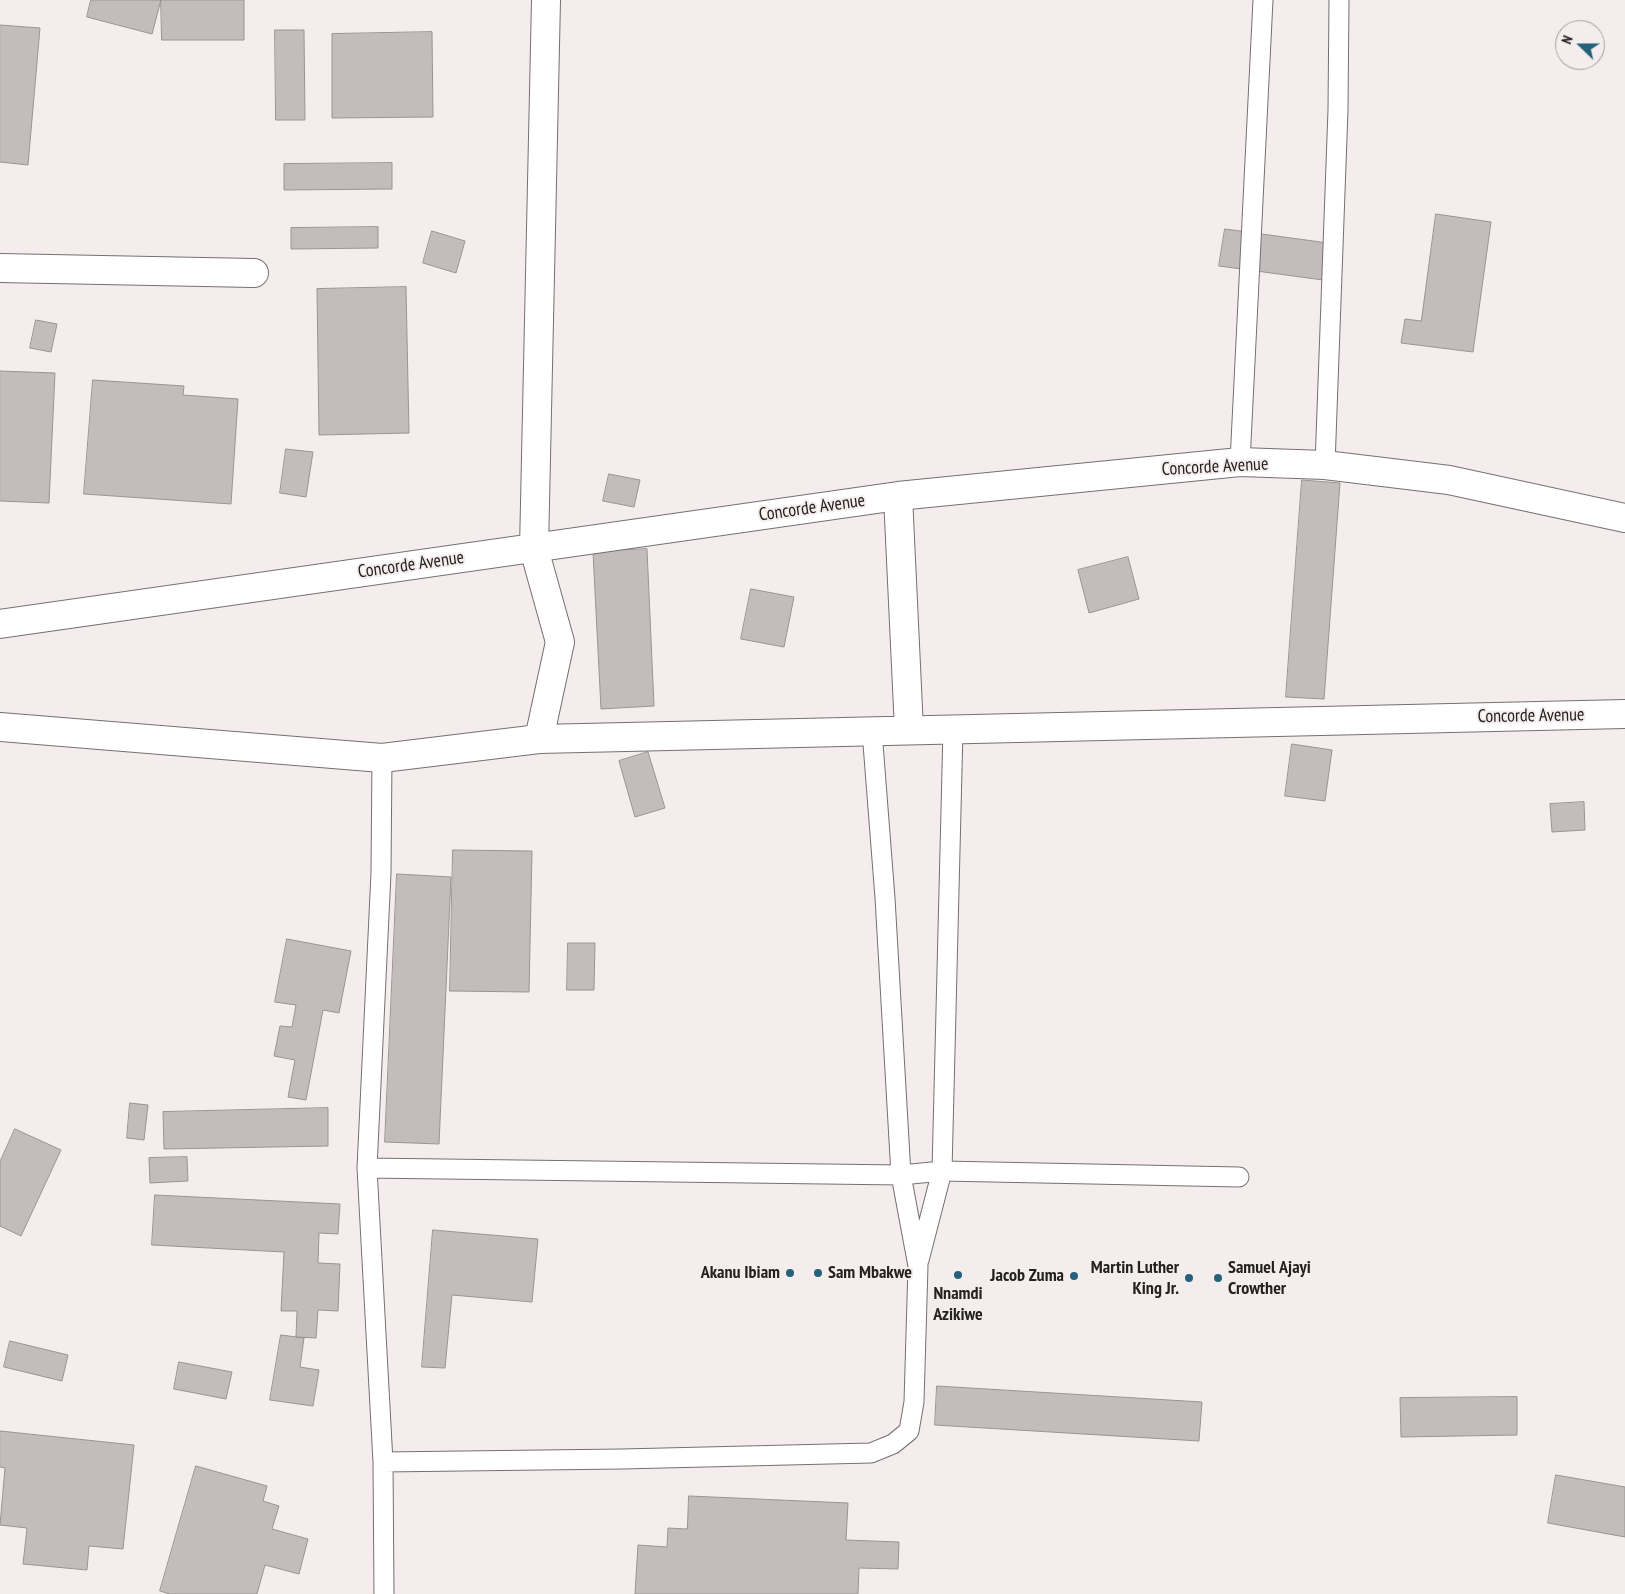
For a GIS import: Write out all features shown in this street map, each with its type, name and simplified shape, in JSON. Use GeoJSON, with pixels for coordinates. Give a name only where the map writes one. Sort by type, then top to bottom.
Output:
{"type":"FeatureCollection","features":[{"type":"Feature","properties":{"kind":"street"},"geometry":{"type":"LineString","coordinates":[[539,739],[560,642],[534,548],[546,0]]}},
{"type":"Feature","properties":{"kind":"street"},"geometry":{"type":"LineString","coordinates":[[0,268],[254,273]]}},
{"type":"Feature","properties":{"kind":"street","name":"Concorde Avenue"},"geometry":{"type":"LineString","coordinates":[[0,624],[898,496],[1240,462],[1325,465],[1449,480],[1625,518]]}},
{"type":"Feature","properties":{"kind":"street"},"geometry":{"type":"LineString","coordinates":[[898,496],[909,730]]}},
{"type":"Feature","properties":{"kind":"street","name":"Concorde Avenue"},"geometry":{"type":"LineString","coordinates":[[0,727],[382,758],[539,739],[1625,714]]}},
{"type":"Feature","properties":{"kind":"lane"},"geometry":{"type":"LineString","coordinates":[[1240,462],[1263,0]]}},
{"type":"Feature","properties":{"kind":"lane"},"geometry":{"type":"LineString","coordinates":[[1325,465],[1338,110],[1339,0]]}},
{"type":"Feature","properties":{"kind":"lane"},"geometry":{"type":"LineString","coordinates":[[918,1266],[942,1171],[953,730]]}},
{"type":"Feature","properties":{"kind":"lane"},"geometry":{"type":"LineString","coordinates":[[383,1462],[871,1453],[893,1444],[909,1431],[914,1402],[918,1266],[901,1174],[885,898],[872,731]]}},
{"type":"Feature","properties":{"kind":"lane"},"geometry":{"type":"LineString","coordinates":[[382,758],[381,873],[367,1168],[383,1462],[384,1594]]}},
{"type":"Feature","properties":{"kind":"lane"},"geometry":{"type":"LineString","coordinates":[[367,1168],[901,1174],[942,1171],[1239,1177]]}},
{"type":"Feature","properties":{"kind":"building"},"geometry":{"type":"Polygon","coordinates":[[[91,0],[161,0],[152,34],[87,17],[91,0]]]}},
{"type":"Feature","properties":{"kind":"building"},"geometry":{"type":"Polygon","coordinates":[[[161,0],[244,0],[244,40],[162,40],[161,0]]]}},
{"type":"Feature","properties":{"kind":"building"},"geometry":{"type":"Polygon","coordinates":[[[0,25],[40,28],[28,165],[0,162],[0,25]]]}},
{"type":"Feature","properties":{"kind":"building"},"geometry":{"type":"Polygon","coordinates":[[[275,30],[304,30],[305,120],[276,120],[275,30]]]}},
{"type":"Feature","properties":{"kind":"building"},"geometry":{"type":"Polygon","coordinates":[[[432,32],[433,117],[332,118],[332,34],[432,32]]]}},
{"type":"Feature","properties":{"kind":"building"},"geometry":{"type":"Polygon","coordinates":[[[392,163],[392,189],[284,190],[284,164],[392,163]]]}},
{"type":"Feature","properties":{"kind":"building"},"geometry":{"type":"Polygon","coordinates":[[[1436,214],[1491,222],[1473,352],[1401,343],[1405,319],[1421,321],[1436,214]]]}},
{"type":"Feature","properties":{"kind":"building"},"geometry":{"type":"Polygon","coordinates":[[[378,227],[378,248],[291,249],[291,228],[378,227]]]}},
{"type":"Feature","properties":{"kind":"building"},"geometry":{"type":"Polygon","coordinates":[[[1225,229],[1328,243],[1323,280],[1219,266],[1225,229]]]}},
{"type":"Feature","properties":{"kind":"building"},"geometry":{"type":"Polygon","coordinates":[[[432,231],[465,241],[456,273],[423,263],[432,231]]]}},
{"type":"Feature","properties":{"kind":"building"},"geometry":{"type":"Polygon","coordinates":[[[406,287],[409,433],[319,435],[317,289],[406,287]]]}},
{"type":"Feature","properties":{"kind":"building"},"geometry":{"type":"Polygon","coordinates":[[[36,320],[57,324],[51,352],[30,348],[36,320]]]}},
{"type":"Feature","properties":{"kind":"building"},"geometry":{"type":"Polygon","coordinates":[[[0,371],[55,373],[49,503],[0,501],[0,371]]]}},
{"type":"Feature","properties":{"kind":"building"},"geometry":{"type":"Polygon","coordinates":[[[93,380],[184,386],[183,395],[238,399],[231,504],[84,494],[93,380]]]}},
{"type":"Feature","properties":{"kind":"building"},"geometry":{"type":"Polygon","coordinates":[[[286,449],[313,452],[306,497],[280,493],[286,449]]]}},
{"type":"Feature","properties":{"kind":"building"},"geometry":{"type":"Polygon","coordinates":[[[609,474],[640,480],[634,507],[603,501],[609,474]]]}},
{"type":"Feature","properties":{"kind":"building"},"geometry":{"type":"Polygon","coordinates":[[[1302,480],[1340,483],[1324,699],[1286,697],[1302,480]]]}},
{"type":"Feature","properties":{"kind":"building"},"geometry":{"type":"Polygon","coordinates":[[[647,549],[654,706],[601,709],[593,552],[647,549]]]}},
{"type":"Feature","properties":{"kind":"building"},"geometry":{"type":"Polygon","coordinates":[[[1128,557],[1139,599],[1089,613],[1078,570],[1128,557]]]}},
{"type":"Feature","properties":{"kind":"building"},"geometry":{"type":"Polygon","coordinates":[[[751,589],[794,597],[784,647],[741,639],[751,589]]]}},
{"type":"Feature","properties":{"kind":"building"},"geometry":{"type":"Polygon","coordinates":[[[1292,744],[1332,750],[1325,801],[1285,796],[1292,744]]]}},
{"type":"Feature","properties":{"kind":"building"},"geometry":{"type":"Polygon","coordinates":[[[648,752],[665,808],[635,817],[619,761],[648,752]]]}},
{"type":"Feature","properties":{"kind":"building"},"geometry":{"type":"Polygon","coordinates":[[[1584,802],[1585,830],[1552,832],[1550,804],[1584,802]]]}},
{"type":"Feature","properties":{"kind":"building"},"geometry":{"type":"Polygon","coordinates":[[[453,850],[532,851],[529,992],[450,991],[453,850]]]}},
{"type":"Feature","properties":{"kind":"building"},"geometry":{"type":"Polygon","coordinates":[[[397,874],[451,877],[439,1144],[385,1142],[397,874]]]}},
{"type":"Feature","properties":{"kind":"building"},"geometry":{"type":"Polygon","coordinates":[[[287,939],[351,951],[339,1013],[323,1010],[306,1100],[288,1097],[295,1060],[274,1056],[280,1026],[292,1027],[296,1005],[275,1002],[287,939]]]}},
{"type":"Feature","properties":{"kind":"building"},"geometry":{"type":"Polygon","coordinates":[[[568,943],[595,943],[594,990],[567,990],[568,943]]]}},
{"type":"Feature","properties":{"kind":"building"},"geometry":{"type":"Polygon","coordinates":[[[130,1103],[148,1105],[144,1140],[127,1138],[130,1103]]]}},
{"type":"Feature","properties":{"kind":"building"},"geometry":{"type":"Polygon","coordinates":[[[328,1108],[328,1146],[164,1149],[163,1112],[328,1108]]]}},
{"type":"Feature","properties":{"kind":"building"},"geometry":{"type":"Polygon","coordinates":[[[15,1129],[61,1150],[21,1236],[0,1226],[0,1162],[15,1129]]]}},
{"type":"Feature","properties":{"kind":"building"},"geometry":{"type":"Polygon","coordinates":[[[187,1157],[188,1181],[150,1183],[149,1158],[187,1157]]]}},
{"type":"Feature","properties":{"kind":"building"},"geometry":{"type":"Polygon","coordinates":[[[155,1195],[340,1204],[338,1234],[319,1233],[318,1263],[340,1264],[338,1311],[318,1310],[316,1338],[296,1337],[297,1311],[281,1311],[284,1252],[152,1245],[155,1195]]]}},
{"type":"Feature","properties":{"kind":"building"},"geometry":{"type":"Polygon","coordinates":[[[433,1230],[538,1239],[532,1302],[452,1295],[445,1368],[422,1367],[433,1230]]]}},
{"type":"Feature","properties":{"kind":"building"},"geometry":{"type":"Polygon","coordinates":[[[281,1335],[304,1338],[300,1367],[319,1370],[313,1406],[270,1400],[281,1335]]]}},
{"type":"Feature","properties":{"kind":"building"},"geometry":{"type":"Polygon","coordinates":[[[10,1341],[68,1355],[62,1381],[4,1367],[10,1341]]]}},
{"type":"Feature","properties":{"kind":"building"},"geometry":{"type":"Polygon","coordinates":[[[179,1362],[232,1372],[226,1399],[174,1389],[179,1362]]]}},
{"type":"Feature","properties":{"kind":"building"},"geometry":{"type":"Polygon","coordinates":[[[937,1386],[1202,1402],[1199,1441],[935,1425],[937,1386]]]}},
{"type":"Feature","properties":{"kind":"building"},"geometry":{"type":"Polygon","coordinates":[[[1517,1397],[1517,1435],[1401,1437],[1400,1398],[1517,1397]]]}},
{"type":"Feature","properties":{"kind":"building"},"geometry":{"type":"Polygon","coordinates":[[[0,1431],[134,1445],[123,1549],[89,1546],[87,1570],[23,1564],[27,1528],[0,1525],[5,1468],[0,1467],[0,1431]]]}},
{"type":"Feature","properties":{"kind":"building"},"geometry":{"type":"Polygon","coordinates":[[[196,1466],[267,1486],[263,1501],[279,1506],[272,1529],[308,1539],[299,1574],[265,1565],[257,1594],[170,1594],[160,1591],[196,1466]]]}},
{"type":"Feature","properties":{"kind":"building"},"geometry":{"type":"Polygon","coordinates":[[[1556,1475],[1625,1487],[1625,1537],[1548,1523],[1556,1475]]]}},
{"type":"Feature","properties":{"kind":"building"},"geometry":{"type":"Polygon","coordinates":[[[689,1496],[848,1503],[846,1540],[899,1542],[898,1569],[859,1568],[858,1594],[635,1594],[638,1545],[667,1547],[668,1528],[687,1529],[689,1496]]]}},
{"type":"Feature","properties":{"kind":"place","name":"Akanu Ibiam"},"geometry":{"type":"Point","coordinates":[790,1273]}},
{"type":"Feature","properties":{"kind":"place","name":"Sam Mbakwe"},"geometry":{"type":"Point","coordinates":[818,1273]}},
{"type":"Feature","properties":{"kind":"place","name":"Nnamdi Azikiwe"},"geometry":{"type":"Point","coordinates":[958,1275]}},
{"type":"Feature","properties":{"kind":"place","name":"Jacob Zuma"},"geometry":{"type":"Point","coordinates":[1074,1276]}},
{"type":"Feature","properties":{"kind":"place","name":"Martin Luther King Jr."},"geometry":{"type":"Point","coordinates":[1189,1278]}},
{"type":"Feature","properties":{"kind":"place","name":"Samuel Ajayi Crowther"},"geometry":{"type":"Point","coordinates":[1218,1278]}}]}
